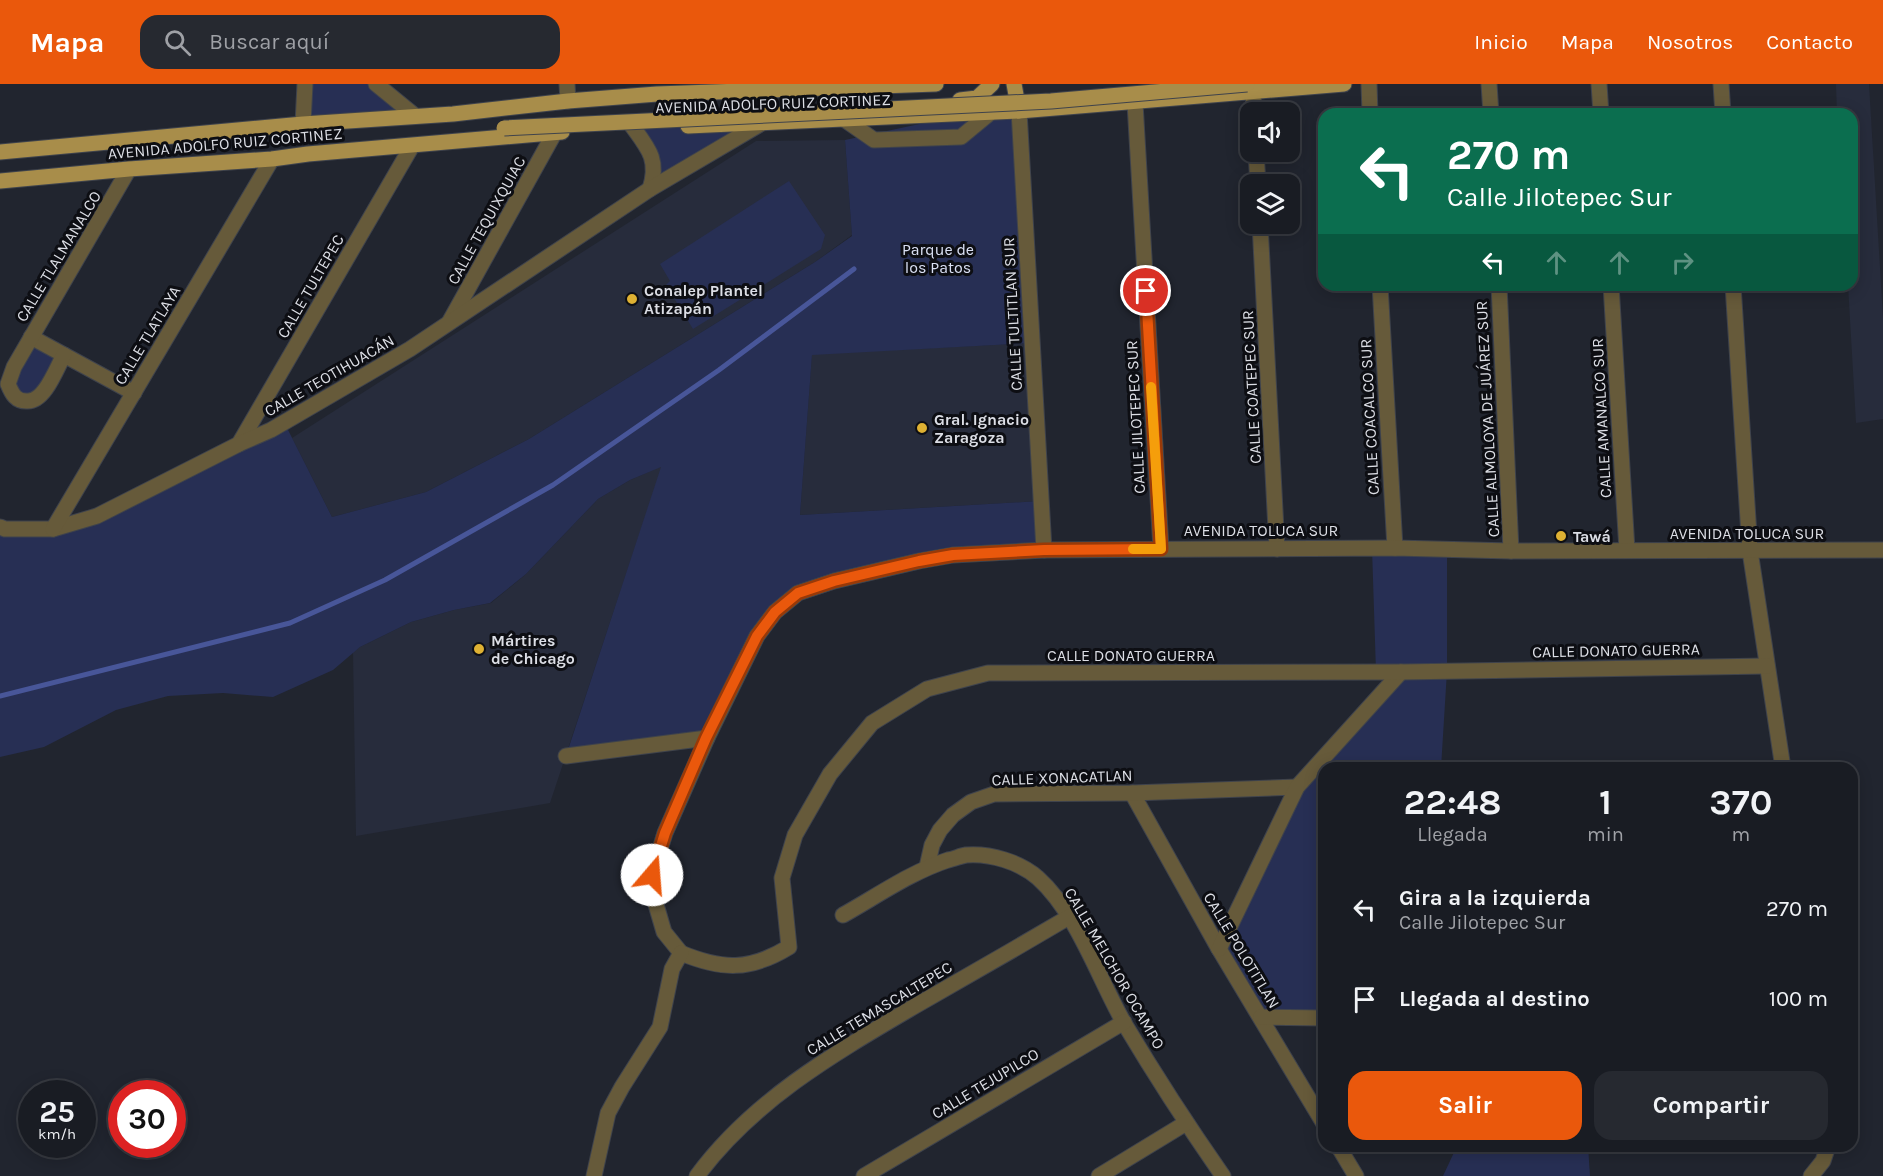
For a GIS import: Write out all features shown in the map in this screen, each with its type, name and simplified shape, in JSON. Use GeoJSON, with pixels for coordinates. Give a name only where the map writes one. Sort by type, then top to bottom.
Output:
{"type":"FeatureCollection","features":[{"type":"Feature","properties":{"kind":"main road","name":"AVENIDA ADOLFO RUIZ CORTINEZ"},"geometry":{"type":"LineString","coordinates":[[0,152],[303,124],[453,114],[568,101],[669,93],[936,84]]}},
{"type":"Feature","properties":{"kind":"main road"},"geometry":{"type":"LineString","coordinates":[[723,125],[751,114],[783,107],[966,100],[977,98],[992,84]]}},
{"type":"Feature","properties":{"kind":"main road"},"geometry":{"type":"LineString","coordinates":[[1014,84],[1019,111]]}},
{"type":"Feature","properties":{"kind":"main road","name":"AVENIDA ADOLFO RUIZ CORTINEZ"},"geometry":{"type":"LineString","coordinates":[[454,142],[504,123],[1046,92],[1126,84]]}},
{"type":"Feature","properties":{"kind":"main road","name":"AVENIDA ADOLFO RUIZ CORTINEZ"},"geometry":{"type":"LineString","coordinates":[[453,114],[504,123],[1051,101],[1344,84]]}},
{"type":"Feature","properties":{"kind":"main road","name":"AVENIDA ADOLFO RUIZ CORTINEZ"},"geometry":{"type":"LineString","coordinates":[[0,181],[632,126],[723,125],[990,113],[1135,103],[1250,88]]}},
{"type":"Feature","properties":{"kind":"street"},"geometry":{"type":"LineString","coordinates":[[303,124],[305,84]]}},
{"type":"Feature","properties":{"kind":"street"},"geometry":{"type":"LineString","coordinates":[[376,84],[414,116]]}},
{"type":"Feature","properties":{"kind":"street"},"geometry":{"type":"LineString","coordinates":[[567,84],[568,101]]}},
{"type":"Feature","properties":{"kind":"street"},"geometry":{"type":"LineString","coordinates":[[1369,84],[1370,108]]}},
{"type":"Feature","properties":{"kind":"street"},"geometry":{"type":"LineString","coordinates":[[1489,84],[1491,108]]}},
{"type":"Feature","properties":{"kind":"street"},"geometry":{"type":"LineString","coordinates":[[1599,84],[1601,108]]}},
{"type":"Feature","properties":{"kind":"street"},"geometry":{"type":"LineString","coordinates":[[1721,84],[1723,108]]}},
{"type":"Feature","properties":{"kind":"street","name":"CALLE JILOTEPEC SUR"},"geometry":{"type":"LineString","coordinates":[[1135,103],[1161,549]]}},
{"type":"Feature","properties":{"kind":"street","name":"CALLE TULTITLAN SUR"},"geometry":{"type":"LineString","coordinates":[[1019,111],[1044,550]]}},
{"type":"Feature","properties":{"kind":"street"},"geometry":{"type":"LineString","coordinates":[[844,119],[874,140],[961,137],[990,113]]}},
{"type":"Feature","properties":{"kind":"street","name":"CALLE TEOTIHUACÁN"},"geometry":{"type":"LineString","coordinates":[[0,526],[5,529],[53,529],[97,516],[270,430],[410,349],[650,189],[762,123]]}},
{"type":"Feature","properties":{"kind":"street"},"geometry":{"type":"LineString","coordinates":[[632,126],[651,156],[655,173],[650,189]]}},
{"type":"Feature","properties":{"kind":"street","name":"CALLE TEQUIXQUIAC"},"geometry":{"type":"LineString","coordinates":[[447,325],[555,132]]}},
{"type":"Feature","properties":{"kind":"street","name":"CALLE TULTEPEC"},"geometry":{"type":"LineString","coordinates":[[239,444],[412,146]]}},
{"type":"Feature","properties":{"kind":"street","name":"CALLE TLATLAYA"},"geometry":{"type":"LineString","coordinates":[[53,529],[272,159]]}},
{"type":"Feature","properties":{"kind":"street","name":"CALLE TLALMANALCO"},"geometry":{"type":"LineString","coordinates":[[64,355],[42,395],[34,401],[22,401],[12,394],[8,384],[14,367],[129,169]]}},
{"type":"Feature","properties":{"kind":"street","name":"CALLE COATEPEC SUR"},"geometry":{"type":"LineString","coordinates":[[1261,234],[1277,549]]}},
{"type":"Feature","properties":{"kind":"street","name":"CALLE COACALCO SUR"},"geometry":{"type":"LineString","coordinates":[[1380,291],[1395,548]]}},
{"type":"Feature","properties":{"kind":"street","name":"CALLE ALMOLOYA DE JUÁREZ SUR"},"geometry":{"type":"LineString","coordinates":[[1499,291],[1512,551]]}},
{"type":"Feature","properties":{"kind":"street","name":"CALLE AMANALCO SUR"},"geometry":{"type":"LineString","coordinates":[[1611,291],[1627,550]]}},
{"type":"Feature","properties":{"kind":"street"},"geometry":{"type":"LineString","coordinates":[[1733,291],[1750,551],[1782,762]]}},
{"type":"Feature","properties":{"kind":"street"},"geometry":{"type":"LineString","coordinates":[[31,337],[134,393]]}},
{"type":"Feature","properties":{"kind":"street","name":"AVENIDA TOLUCA SUR"},"geometry":{"type":"LineString","coordinates":[[681,953],[664,932],[652,891],[652,875],[665,833],[706,738],[757,636],[775,612],[798,593],[834,581],[953,555],[1044,550],[1395,548],[1512,551],[1883,550]]}},
{"type":"Feature","properties":{"kind":"street","name":"CALLE DONATO GUERRA"},"geometry":{"type":"LineString","coordinates":[[681,953],[704,963],[753,964],[775,956],[789,947],[782,878],[795,835],[831,774],[872,723],[927,689],[988,673],[1401,672],[1767,666]]}},
{"type":"Feature","properties":{"kind":"street"},"geometry":{"type":"LineString","coordinates":[[1320,762],[1401,672]]}},
{"type":"Feature","properties":{"kind":"street"},"geometry":{"type":"LineString","coordinates":[[566,756],[706,738]]}},
{"type":"Feature","properties":{"kind":"street"},"geometry":{"type":"LineString","coordinates":[[1219,949],[1297,787],[1318,764]]}},
{"type":"Feature","properties":{"kind":"street","name":"CALLE XONACATLAN"},"geometry":{"type":"LineString","coordinates":[[927,867],[932,845],[953,814],[971,802],[994,794],[1132,793],[1297,787]]}},
{"type":"Feature","properties":{"kind":"street","name":"CALLE POLOTITLAN"},"geometry":{"type":"LineString","coordinates":[[1132,793],[1219,949],[1318,1114]]}},
{"type":"Feature","properties":{"kind":"street","name":"CALLE MELCHOR OCAMPO"},"geometry":{"type":"LineString","coordinates":[[927,867],[964,855],[988,855],[1013,863],[1036,877],[1054,895],[1069,917],[1124,1022],[1186,1123],[1223,1176]]}},
{"type":"Feature","properties":{"kind":"street"},"geometry":{"type":"LineString","coordinates":[[843,915],[927,867]]}},
{"type":"Feature","properties":{"kind":"street","name":"CALLE TEMASCALTEPEC"},"geometry":{"type":"LineString","coordinates":[[697,1176],[744,1123],[781,1091],[834,1053],[1069,917]]}},
{"type":"Feature","properties":{"kind":"street"},"geometry":{"type":"LineString","coordinates":[[594,1176],[608,1113],[660,1027],[672,969],[681,953]]}},
{"type":"Feature","properties":{"kind":"street"},"geometry":{"type":"LineString","coordinates":[[1261,1017],[1318,1018]]}},
{"type":"Feature","properties":{"kind":"street","name":"CALLE TEJUPILCO"},"geometry":{"type":"LineString","coordinates":[[864,1176],[1124,1022]]}},
{"type":"Feature","properties":{"kind":"street"},"geometry":{"type":"LineString","coordinates":[[1099,1176],[1186,1123]]}},
{"type":"Feature","properties":{"kind":"street"},"geometry":{"type":"LineString","coordinates":[[1342,1152],[1356,1176]]}},
{"type":"Feature","properties":{"kind":"street"},"geometry":{"type":"LineString","coordinates":[[1811,1176],[1825,1153]]}},
{"type":"Feature","properties":{"kind":"shaded area"},"geometry":{"type":"Polygon","coordinates":[[[1836,84],[1869,84],[1883,318],[1883,419],[1856,423],[1848,291],[1858,291],[1858,108],[1837,108],[1836,84]]]}},
{"type":"Feature","properties":{"kind":"shaded area","name":"Conalep Plantel Atizapán"},"geometry":{"type":"Polygon","coordinates":[[[845,140],[852,235],[815,262],[529,439],[426,492],[332,517],[292,438],[756,141],[845,140]]]}},
{"type":"Feature","properties":{"kind":"shaded area","name":"Gral. Ignacio Zaragoza"},"geometry":{"type":"Polygon","coordinates":[[[1032,343],[1041,501],[800,515],[812,354],[1032,343]]]}},
{"type":"Feature","properties":{"kind":"shaded area","name":"Mártires de Chicago"},"geometry":{"type":"Polygon","coordinates":[[[662,466],[550,803],[356,836],[353,652],[411,622],[491,603],[526,574],[598,499],[630,480],[662,466]]]}},
{"type":"Feature","properties":{"kind":"green space"},"geometry":{"type":"Polygon","coordinates":[[[305,84],[376,84],[414,115],[303,124],[305,84]]]}},
{"type":"Feature","properties":{"kind":"green space","name":"Parque de los Patos"},"geometry":{"type":"Polygon","coordinates":[[[1019,111],[1032,343],[812,355],[800,515],[1041,501],[1044,550],[953,555],[834,581],[775,612],[707,738],[566,756],[661,467],[630,480],[598,499],[526,574],[490,603],[411,622],[360,647],[333,670],[273,697],[223,693],[168,696],[116,710],[44,747],[0,757],[0,527],[53,529],[284,422],[332,517],[426,492],[529,439],[815,262],[852,236],[845,140],[966,114],[1019,111]]]}},
{"type":"Feature","properties":{"kind":"green space"},"geometry":{"type":"Polygon","coordinates":[[[762,123],[650,189],[655,173],[632,126],[762,123]]]}},
{"type":"Feature","properties":{"kind":"green space"},"geometry":{"type":"Polygon","coordinates":[[[789,181],[825,235],[821,249],[693,329],[666,285],[670,281],[660,264],[789,181]]]}},
{"type":"Feature","properties":{"kind":"green space"},"geometry":{"type":"Polygon","coordinates":[[[31,337],[64,355],[42,395],[12,394],[31,337]]]}},
{"type":"Feature","properties":{"kind":"green space"},"geometry":{"type":"Polygon","coordinates":[[[1372,548],[1447,549],[1447,671],[1441,762],[1320,762],[1401,672],[1376,672],[1372,548]]]}},
{"type":"Feature","properties":{"kind":"green space"},"geometry":{"type":"Polygon","coordinates":[[[1318,764],[1318,1018],[1261,1017],[1219,949],[1297,787],[1318,764]]]}},
{"type":"Feature","properties":{"kind":"green space"},"geometry":{"type":"Polygon","coordinates":[[[1454,1152],[1588,1152],[1590,1176],[1443,1176],[1454,1152]]]}},
{"type":"Feature","properties":{"kind":"waterway"},"geometry":{"type":"LineString","coordinates":[[0,696],[290,623],[385,580],[553,485],[719,370],[854,269]]}},
{"type":"Feature","properties":{"kind":"slow traffic"},"geometry":{"type":"LineString","coordinates":[[1133,549],[1161,549],[1151,387]]}},
{"type":"Feature","properties":{"kind":"place","name":"Conalep Plantel Atizapán"},"geometry":{"type":"Point","coordinates":[632,299]}},
{"type":"Feature","properties":{"kind":"place","name":"Gral. Ignacio Zaragoza"},"geometry":{"type":"Point","coordinates":[922,428]}},
{"type":"Feature","properties":{"kind":"place","name":"Tawá"},"geometry":{"type":"Point","coordinates":[1561,536]}},
{"type":"Feature","properties":{"kind":"place","name":"Mártires de Chicago"},"geometry":{"type":"Point","coordinates":[479,649]}},
{"type":"Feature","properties":{"kind":"route"},"geometry":{"type":"LineString","coordinates":[[652,875],[665,833],[706,738],[757,636],[775,612],[798,593],[834,581],[953,555],[1044,550],[1161,549],[1146,291]]}}]}
